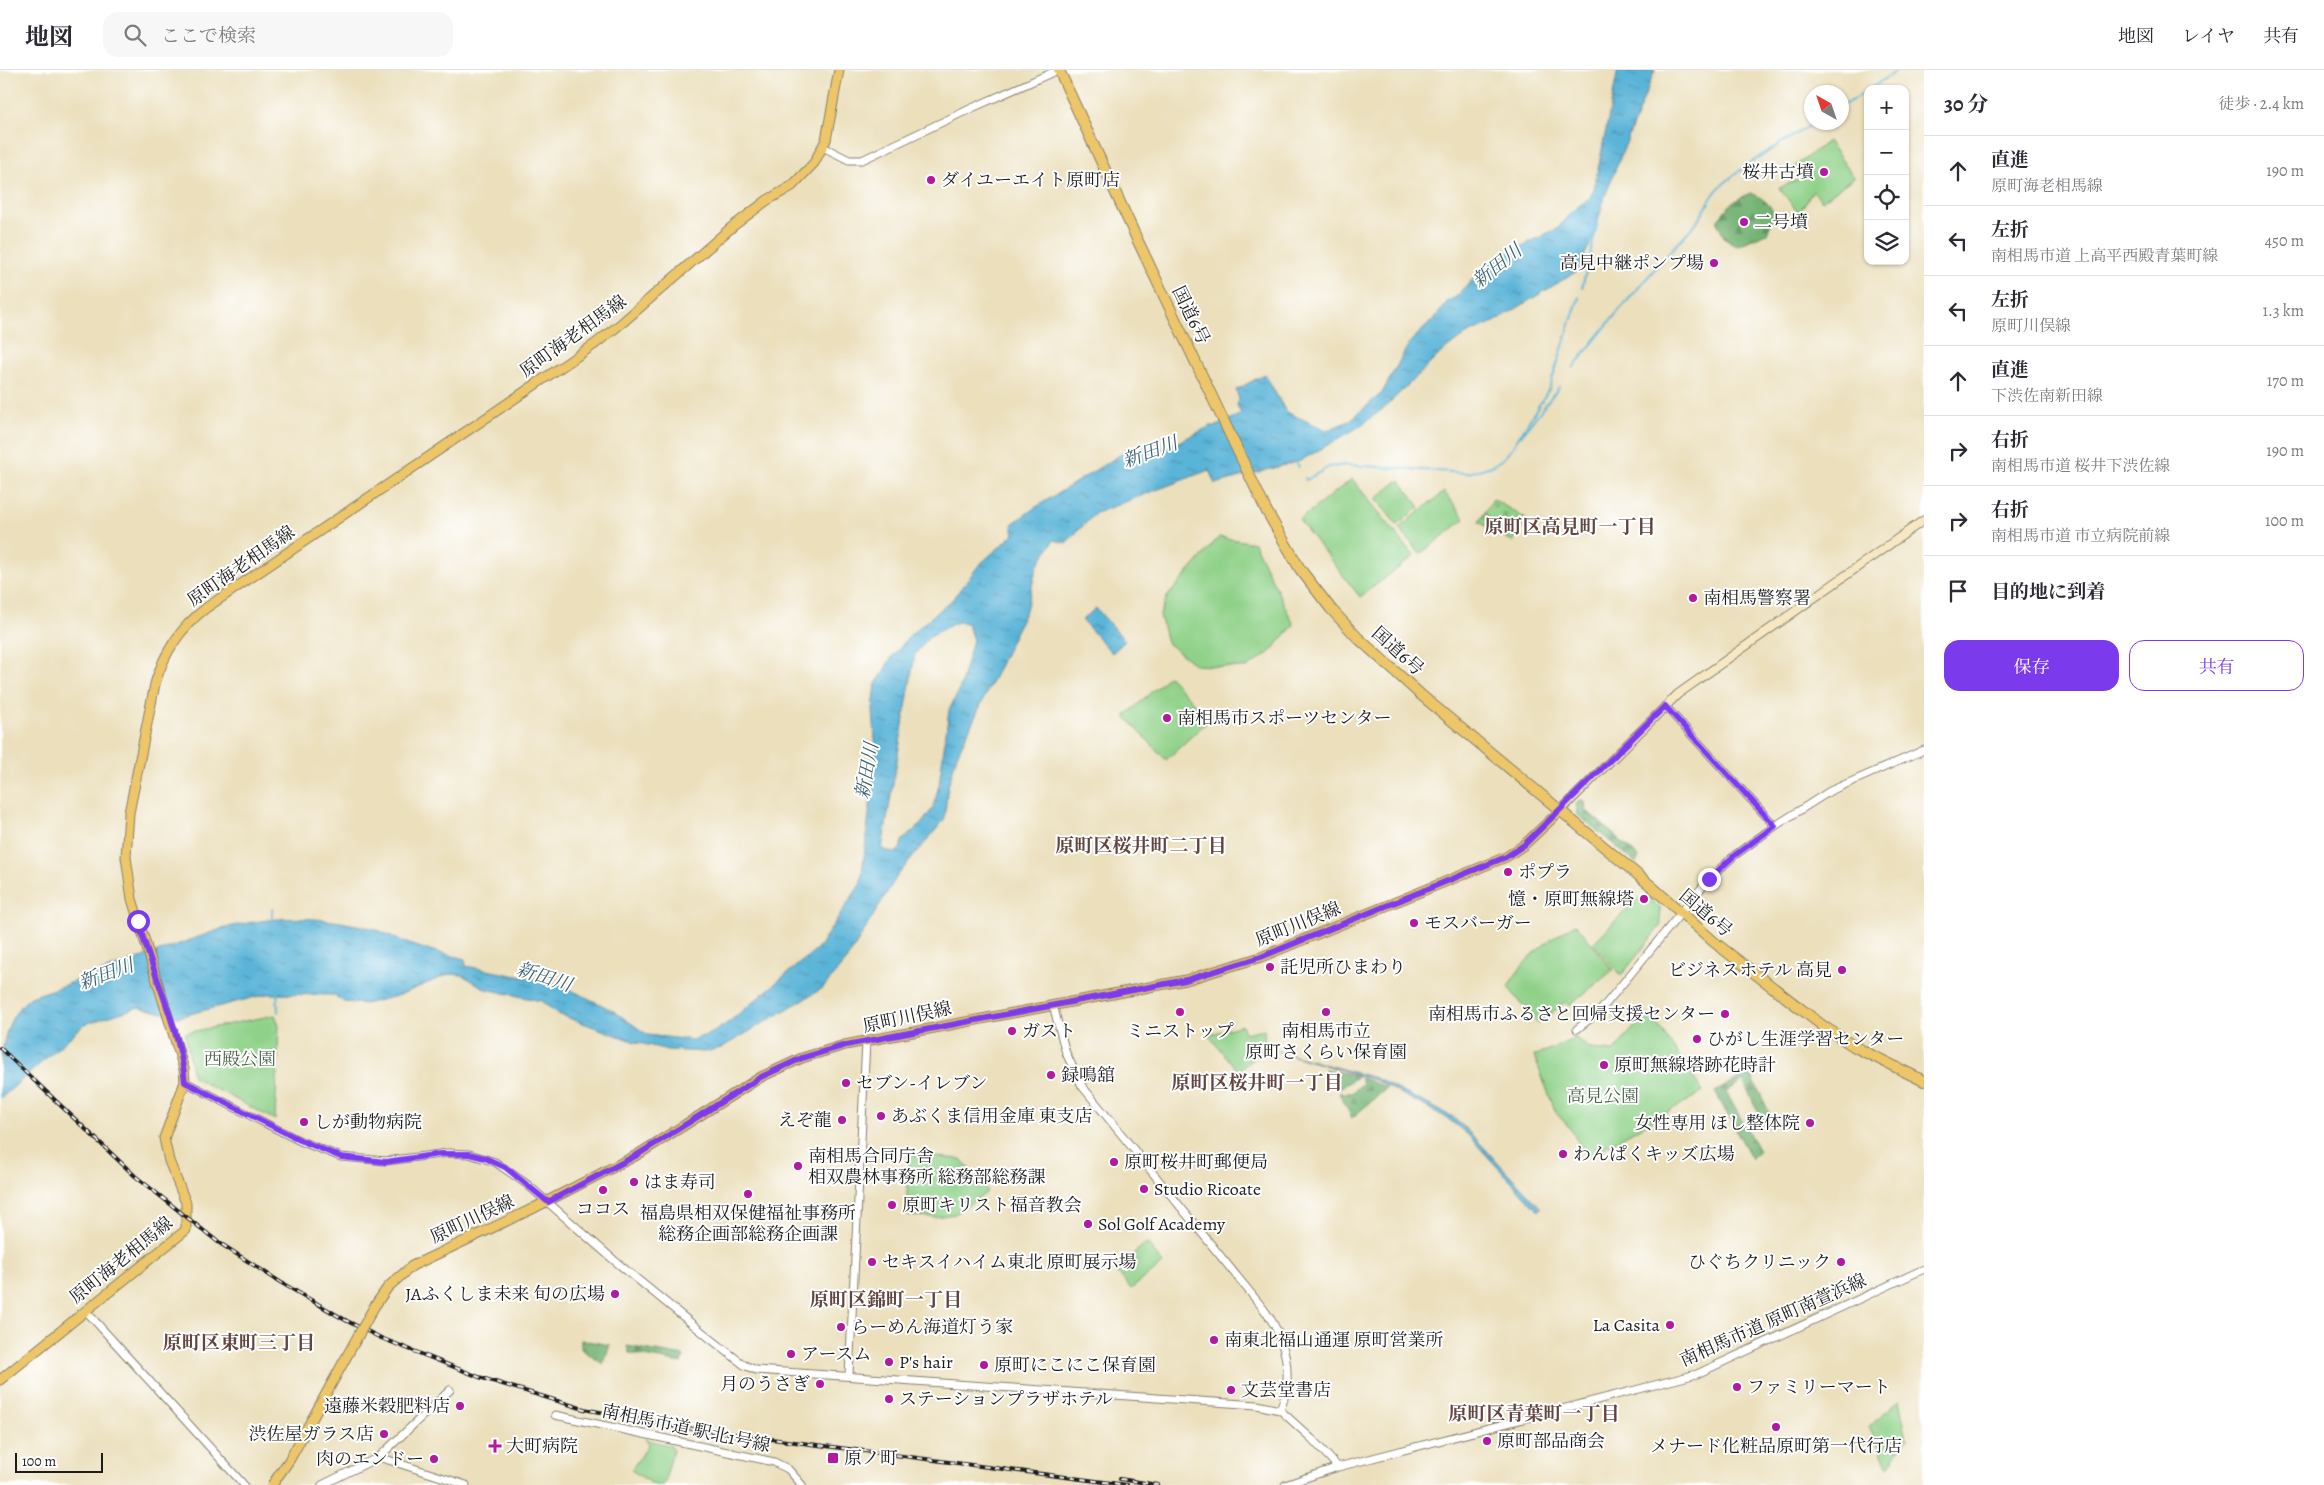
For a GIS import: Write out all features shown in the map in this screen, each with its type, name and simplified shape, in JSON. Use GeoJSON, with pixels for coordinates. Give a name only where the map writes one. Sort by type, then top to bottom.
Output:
{"type":"FeatureCollection","features":[{"type":"Feature","properties":{"kind":"highway","name":"国道6号"},"geometry":{"type":"LineString","coordinates":[[1059,70],[1255,488],[1294,559],[1341,620],[1421,695],[1561,810],[1714,942],[1823,1026],[1855,1047],[1924,1081]]}},
{"type":"Feature","properties":{"kind":"main road","name":"原町海老相馬線"},"geometry":{"type":"LineString","coordinates":[[0,1380],[186,1230],[186,1203],[169,1161],[164,1138],[185,1082],[184,1069],[174,1031],[145,946],[127,874],[126,838],[129,812],[158,675],[179,633],[206,608],[612,331],[732,227],[766,200],[797,182],[814,164],[830,128],[838,70]]}},
{"type":"Feature","properties":{"kind":"main road"},"geometry":{"type":"LineString","coordinates":[[1561,810],[1678,694],[1924,520]]}},
{"type":"Feature","properties":{"kind":"main road","name":"原町川俣線"},"geometry":{"type":"LineString","coordinates":[[272,1485],[290,1459],[374,1307],[394,1281],[422,1260],[548,1202],[637,1155],[761,1077],[802,1058],[846,1045],[1186,980],[1261,957],[1506,857],[1524,845],[1561,810]]}},
{"type":"Feature","properties":{"kind":"street"},"geometry":{"type":"LineString","coordinates":[[823,147],[849,160],[862,160],[972,108],[1059,70]]}},
{"type":"Feature","properties":{"kind":"street"},"geometry":{"type":"LineString","coordinates":[[1665,706],[1775,826]]}},
{"type":"Feature","properties":{"kind":"street"},"geometry":{"type":"LineString","coordinates":[[1577,1029],[1609,1000],[1723,865],[1775,826],[1830,791],[1924,750]]}},
{"type":"Feature","properties":{"kind":"street"},"geometry":{"type":"LineString","coordinates":[[1053,1005],[1066,1053],[1082,1086],[1269,1315],[1277,1329],[1284,1348],[1287,1369],[1283,1404],[1280,1410]]}},
{"type":"Feature","properties":{"kind":"street"},"geometry":{"type":"LineString","coordinates":[[849,1375],[866,1042]]}},
{"type":"Feature","properties":{"kind":"street"},"geometry":{"type":"LineString","coordinates":[[185,1082],[300,1140],[341,1157],[386,1162],[440,1154],[469,1154],[485,1158],[505,1167],[616,1261],[744,1365],[756,1370],[1257,1405],[1280,1410],[1312,1439],[1338,1467]]}},
{"type":"Feature","properties":{"kind":"street","name":"南相馬市道 原町南萱浜線"},"geometry":{"type":"LineString","coordinates":[[1285,1485],[1338,1467],[1697,1374],[1924,1269]]}},
{"type":"Feature","properties":{"kind":"street"},"geometry":{"type":"LineString","coordinates":[[85,1310],[244,1485]]}},
{"type":"Feature","properties":{"kind":"street"},"geometry":{"type":"LineString","coordinates":[[322,1485],[379,1457],[450,1390]]}},
{"type":"Feature","properties":{"kind":"street","name":"南相馬市道 駅北1号線"},"geometry":{"type":"LineString","coordinates":[[555,1415],[774,1462],[788,1468],[802,1485]]}},
{"type":"Feature","properties":{"kind":"street"},"geometry":{"type":"LineString","coordinates":[[379,1457],[466,1485]]}},
{"type":"Feature","properties":{"kind":"green space","name":"桜井古墳"},"geometry":{"type":"Polygon","coordinates":[[[1828,141],[1854,177],[1822,201],[1813,191],[1800,211],[1797,211],[1779,188],[1802,178],[1794,167],[1828,141]]]}},
{"type":"Feature","properties":{"kind":"green space"},"geometry":{"type":"Polygon","coordinates":[[[1751,193],[1765,201],[1775,215],[1767,233],[1736,246],[1724,237],[1717,222],[1731,204],[1751,193]]]}},
{"type":"Feature","properties":{"kind":"green space"},"geometry":{"type":"Polygon","coordinates":[[[1352,479],[1414,556],[1360,597],[1299,520],[1352,479]]]}},
{"type":"Feature","properties":{"kind":"green space"},"geometry":{"type":"Polygon","coordinates":[[[1399,480],[1420,507],[1397,525],[1376,499],[1399,480]]]}},
{"type":"Feature","properties":{"kind":"green space"},"geometry":{"type":"Polygon","coordinates":[[[1444,492],[1465,519],[1420,554],[1399,528],[1444,492]]]}},
{"type":"Feature","properties":{"kind":"green space"},"geometry":{"type":"Polygon","coordinates":[[[1493,499],[1526,519],[1513,542],[1479,522],[1493,499]]]}},
{"type":"Feature","properties":{"kind":"green space"},"geometry":{"type":"Polygon","coordinates":[[[1219,537],[1254,543],[1294,625],[1270,652],[1247,668],[1196,665],[1167,643],[1160,615],[1167,597],[1219,537]]]}},
{"type":"Feature","properties":{"kind":"green space","name":"南相馬市スポーツセンター"},"geometry":{"type":"Polygon","coordinates":[[[1169,676],[1209,720],[1166,760],[1125,716],[1169,676]]]}},
{"type":"Feature","properties":{"kind":"green space"},"geometry":{"type":"Polygon","coordinates":[[[1580,800],[1585,801],[1586,810],[1639,857],[1636,863],[1578,815],[1576,804],[1580,800]]]}},
{"type":"Feature","properties":{"kind":"green space"},"geometry":{"type":"Polygon","coordinates":[[[1649,897],[1660,908],[1661,925],[1621,976],[1593,943],[1638,898],[1644,903],[1649,897]]]}},
{"type":"Feature","properties":{"kind":"green space"},"geometry":{"type":"Polygon","coordinates":[[[1576,924],[1613,970],[1569,1006],[1565,1002],[1538,1024],[1508,987],[1521,967],[1537,951],[1576,924]]]}},
{"type":"Feature","properties":{"kind":"green space","name":"高見公園"},"geometry":{"type":"Polygon","coordinates":[[[1646,1013],[1663,1032],[1703,1092],[1587,1157],[1569,1127],[1556,1113],[1534,1056],[1576,1038],[1590,1049],[1614,1051],[1646,1013]]]}},
{"type":"Feature","properties":{"kind":"green space","name":"西殿公園"},"geometry":{"type":"Polygon","coordinates":[[[275,1015],[279,1025],[275,1120],[193,1077],[185,1033],[275,1015]]]}},
{"type":"Feature","properties":{"kind":"green space"},"geometry":{"type":"Polygon","coordinates":[[[1242,1025],[1245,1033],[1264,1029],[1265,1049],[1238,1071],[1208,1035],[1242,1025]]]}},
{"type":"Feature","properties":{"kind":"green space"},"geometry":{"type":"Polygon","coordinates":[[[1324,1069],[1359,1076],[1338,1089],[1324,1069]]]}},
{"type":"Feature","properties":{"kind":"green space"},"geometry":{"type":"Polygon","coordinates":[[[1750,1072],[1774,1123],[1766,1128],[1743,1081],[1726,1092],[1759,1151],[1752,1159],[1715,1092],[1750,1072]]]}},
{"type":"Feature","properties":{"kind":"green space"},"geometry":{"type":"Polygon","coordinates":[[[1360,1077],[1387,1088],[1352,1118],[1339,1093],[1352,1093],[1363,1083],[1360,1077]]]}},
{"type":"Feature","properties":{"kind":"green space"},"geometry":{"type":"Polygon","coordinates":[[[909,1156],[961,1159],[987,1190],[986,1193],[955,1214],[936,1217],[908,1216],[906,1214],[909,1156]]]}},
{"type":"Feature","properties":{"kind":"green space"},"geometry":{"type":"Polygon","coordinates":[[[1145,1244],[1148,1244],[1163,1264],[1131,1289],[1115,1269],[1145,1244]]]}},
{"type":"Feature","properties":{"kind":"green space"},"geometry":{"type":"Polygon","coordinates":[[[581,1340],[610,1345],[603,1364],[581,1349],[581,1340]]]}},
{"type":"Feature","properties":{"kind":"green space"},"geometry":{"type":"Polygon","coordinates":[[[627,1346],[684,1356],[681,1363],[629,1353],[627,1346]]]}},
{"type":"Feature","properties":{"kind":"green space"},"geometry":{"type":"Polygon","coordinates":[[[1899,1400],[1907,1439],[1888,1466],[1869,1427],[1899,1400]]]}},
{"type":"Feature","properties":{"kind":"green space"},"geometry":{"type":"Polygon","coordinates":[[[645,1439],[671,1446],[673,1450],[664,1485],[654,1485],[631,1470],[649,1444],[645,1439]]]}},
{"type":"Feature","properties":{"kind":"water","name":"新田川"},"geometry":{"type":"Polygon","coordinates":[[[1618,70],[1655,70],[1605,196],[1594,236],[1577,271],[1496,321],[1468,333],[1442,352],[1384,408],[1357,428],[1300,461],[1215,484],[1209,470],[1096,513],[1066,543],[1054,540],[1037,566],[1026,610],[957,755],[948,786],[944,820],[897,876],[846,961],[823,988],[721,1048],[705,1052],[668,1050],[635,1042],[558,1014],[541,1001],[486,989],[462,975],[449,974],[397,996],[365,1004],[344,1002],[334,995],[267,994],[178,1017],[139,1007],[85,1024],[0,1099],[0,1071],[4,1042],[13,1017],[31,997],[221,929],[277,919],[313,919],[370,928],[409,944],[465,959],[466,966],[559,984],[612,1010],[648,1035],[692,1040],[712,1033],[729,1022],[819,947],[861,883],[876,754],[873,709],[876,684],[890,660],[911,634],[951,601],[979,565],[1014,534],[1012,524],[1123,453],[1137,448],[1166,448],[1241,414],[1237,405],[1239,399],[1236,390],[1265,374],[1286,412],[1327,430],[1349,421],[1382,393],[1410,342],[1435,318],[1448,301],[1456,297],[1490,262],[1558,228],[1574,210],[1590,198],[1594,189],[1618,70]],[[957,622],[930,636],[915,654],[882,849],[895,853],[900,849],[902,841],[922,823],[933,808],[939,785],[949,710],[959,691],[973,640],[967,623],[957,622]]]}},
{"type":"Feature","properties":{"kind":"water"},"geometry":{"type":"Polygon","coordinates":[[[1096,608],[1125,641],[1112,653],[1082,620],[1096,608]]]}},
{"type":"Feature","properties":{"kind":"water"},"geometry":{"type":"Polygon","coordinates":[[[1273,1050],[1375,1078],[1453,1117],[1541,1208],[1538,1211],[1467,1134],[1447,1118],[1375,1080],[1273,1050]]]}},
{"type":"Feature","properties":{"kind":"waterway"},"geometry":{"type":"LineString","coordinates":[[1876,85],[1897,70]]}},
{"type":"Feature","properties":{"kind":"waterway"},"geometry":{"type":"LineString","coordinates":[[1849,102],[1864,93]]}},
{"type":"Feature","properties":{"kind":"waterway"},"geometry":{"type":"LineString","coordinates":[[1573,368],[1633,294],[1696,223],[1717,190],[1755,160],[1804,129]]}},
{"type":"Feature","properties":{"kind":"waterway"},"geometry":{"type":"LineString","coordinates":[[1582,288],[1598,222]]}},
{"type":"Feature","properties":{"kind":"waterway"},"geometry":{"type":"LineString","coordinates":[[1305,478],[1306,480],[1329,467],[1348,465],[1468,473],[1492,466],[1504,458],[1512,448],[1549,389],[1579,297]]}},
{"type":"Feature","properties":{"kind":"waterway"},"geometry":{"type":"LineString","coordinates":[[1521,436],[1559,387]]}},
{"type":"Feature","properties":{"kind":"waterway"},"geometry":{"type":"LineString","coordinates":[[1296,462],[1299,467]]}},
{"type":"Feature","properties":{"kind":"waterway"},"geometry":{"type":"LineString","coordinates":[[272,909],[272,919]]}},
{"type":"Feature","properties":{"kind":"waterway"},"geometry":{"type":"LineString","coordinates":[[277,992],[278,1012]]}},
{"type":"Feature","properties":{"kind":"railway"},"geometry":{"type":"LineString","coordinates":[[0,1048],[135,1176],[218,1242],[280,1282],[347,1321],[381,1338],[479,1377],[584,1409],[671,1426],[1127,1485]]}},
{"type":"Feature","properties":{"kind":"railway"},"geometry":{"type":"LineString","coordinates":[[1120,1479],[1158,1485]]}},
{"type":"Feature","properties":{"kind":"place","name":"桜井古墳"},"geometry":{"type":"Point","coordinates":[1824,172]}},
{"type":"Feature","properties":{"kind":"place","name":"ダイユーエイト原町店"},"geometry":{"type":"Point","coordinates":[931,180]}},
{"type":"Feature","properties":{"kind":"place","name":"二号墳"},"geometry":{"type":"Point","coordinates":[1744,222]}},
{"type":"Feature","properties":{"kind":"place","name":"高見中継ポンプ場"},"geometry":{"type":"Point","coordinates":[1714,263]}},
{"type":"Feature","properties":{"kind":"place","name":"南相馬警察署"},"geometry":{"type":"Point","coordinates":[1693,598]}},
{"type":"Feature","properties":{"kind":"place","name":"南相馬市スポーツセンター"},"geometry":{"type":"Point","coordinates":[1167,718]}},
{"type":"Feature","properties":{"kind":"place","name":"ポプラ"},"geometry":{"type":"Point","coordinates":[1508,872]}},
{"type":"Feature","properties":{"kind":"place","name":"憶・原町無線塔"},"geometry":{"type":"Point","coordinates":[1644,899]}},
{"type":"Feature","properties":{"kind":"place","name":"モスバーガー"},"geometry":{"type":"Point","coordinates":[1414,923]}},
{"type":"Feature","properties":{"kind":"place","name":"託児所ひまわり"},"geometry":{"type":"Point","coordinates":[1270,967]}},
{"type":"Feature","properties":{"kind":"place","name":"ビジネスホテル 高見"},"geometry":{"type":"Point","coordinates":[1842,970]}},
{"type":"Feature","properties":{"kind":"place","name":"ミニストップ"},"geometry":{"type":"Point","coordinates":[1180,1012]}},
{"type":"Feature","properties":{"kind":"place","name":"南相馬市立 原町さくらい保育園"},"geometry":{"type":"Point","coordinates":[1326,1012]}},
{"type":"Feature","properties":{"kind":"place","name":"南相馬市ふるさと回帰支援センター"},"geometry":{"type":"Point","coordinates":[1725,1014]}},
{"type":"Feature","properties":{"kind":"place","name":"ガスト"},"geometry":{"type":"Point","coordinates":[1012,1031]}},
{"type":"Feature","properties":{"kind":"place","name":"ひがし生涯学習センター"},"geometry":{"type":"Point","coordinates":[1697,1039]}},
{"type":"Feature","properties":{"kind":"place","name":"原町無線塔跡花時計"},"geometry":{"type":"Point","coordinates":[1604,1065]}},
{"type":"Feature","properties":{"kind":"place","name":"録鳴舘"},"geometry":{"type":"Point","coordinates":[1051,1075]}},
{"type":"Feature","properties":{"kind":"place","name":"セブン-イレブン"},"geometry":{"type":"Point","coordinates":[846,1083]}},
{"type":"Feature","properties":{"kind":"place","name":"あぶくま信用金庫 東支店"},"geometry":{"type":"Point","coordinates":[881,1116]}},
{"type":"Feature","properties":{"kind":"place","name":"えぞ龍"},"geometry":{"type":"Point","coordinates":[842,1120]}},
{"type":"Feature","properties":{"kind":"place","name":"しが動物病院"},"geometry":{"type":"Point","coordinates":[304,1122]}},
{"type":"Feature","properties":{"kind":"place","name":"女性専用 ほし整体院"},"geometry":{"type":"Point","coordinates":[1810,1123]}},
{"type":"Feature","properties":{"kind":"place","name":"わんぱくキッズ広場"},"geometry":{"type":"Point","coordinates":[1563,1154]}},
{"type":"Feature","properties":{"kind":"place","name":"原町桜井町郵便局"},"geometry":{"type":"Point","coordinates":[1114,1162]}},
{"type":"Feature","properties":{"kind":"place","name":"南相馬合同庁舎 相双農林事務所 総務部総務課"},"geometry":{"type":"Point","coordinates":[798,1166]}},
{"type":"Feature","properties":{"kind":"place","name":"はま寿司"},"geometry":{"type":"Point","coordinates":[634,1182]}},
{"type":"Feature","properties":{"kind":"place","name":"Studio Ricoate"},"geometry":{"type":"Point","coordinates":[1144,1189]}},
{"type":"Feature","properties":{"kind":"place","name":"ココス"},"geometry":{"type":"Point","coordinates":[603,1190]}},
{"type":"Feature","properties":{"kind":"place","name":"福島県相双保健福祉事務所 総務企画部総務企画課"},"geometry":{"type":"Point","coordinates":[748,1194]}},
{"type":"Feature","properties":{"kind":"place","name":"原町キリスト福音教会"},"geometry":{"type":"Point","coordinates":[892,1205]}},
{"type":"Feature","properties":{"kind":"place","name":"Sol Golf Academy"},"geometry":{"type":"Point","coordinates":[1088,1224]}},
{"type":"Feature","properties":{"kind":"place","name":"セキスイハイム東北 原町展示場"},"geometry":{"type":"Point","coordinates":[872,1262]}},
{"type":"Feature","properties":{"kind":"place","name":"ひぐちクリニック"},"geometry":{"type":"Point","coordinates":[1841,1262]}},
{"type":"Feature","properties":{"kind":"place","name":"JAふくしま未来 旬の広場"},"geometry":{"type":"Point","coordinates":[615,1294]}},
{"type":"Feature","properties":{"kind":"place","name":"La Casita"},"geometry":{"type":"Point","coordinates":[1670,1325]}},
{"type":"Feature","properties":{"kind":"place","name":"らーめん海道灯う家"},"geometry":{"type":"Point","coordinates":[841,1327]}},
{"type":"Feature","properties":{"kind":"place","name":"南東北福山通運 原町営業所"},"geometry":{"type":"Point","coordinates":[1214,1340]}},
{"type":"Feature","properties":{"kind":"place","name":"アースム"},"geometry":{"type":"Point","coordinates":[791,1354]}},
{"type":"Feature","properties":{"kind":"place","name":"P's hair"},"geometry":{"type":"Point","coordinates":[889,1362]}},
{"type":"Feature","properties":{"kind":"place","name":"原町にこにこ保育園"},"geometry":{"type":"Point","coordinates":[984,1365]}},
{"type":"Feature","properties":{"kind":"place","name":"月のうさぎ"},"geometry":{"type":"Point","coordinates":[820,1384]}},
{"type":"Feature","properties":{"kind":"place","name":"ファミリーマート"},"geometry":{"type":"Point","coordinates":[1737,1387]}},
{"type":"Feature","properties":{"kind":"place","name":"文芸堂書店"},"geometry":{"type":"Point","coordinates":[1231,1390]}},
{"type":"Feature","properties":{"kind":"place","name":"ステーションプラザホテル"},"geometry":{"type":"Point","coordinates":[889,1399]}},
{"type":"Feature","properties":{"kind":"place","name":"遠藤米穀肥料店"},"geometry":{"type":"Point","coordinates":[460,1406]}},
{"type":"Feature","properties":{"kind":"place","name":"メナード化粧品原町第一代行店"},"geometry":{"type":"Point","coordinates":[1776,1427]}},
{"type":"Feature","properties":{"kind":"place","name":"渋佐屋ガラス店"},"geometry":{"type":"Point","coordinates":[384,1434]}},
{"type":"Feature","properties":{"kind":"place","name":"原町部品商会"},"geometry":{"type":"Point","coordinates":[1487,1441]}},
{"type":"Feature","properties":{"kind":"place","name":"大町病院"},"geometry":{"type":"Point","coordinates":[495,1446]}},
{"type":"Feature","properties":{"kind":"place","name":"原ノ町"},"geometry":{"type":"Point","coordinates":[833,1458]}},
{"type":"Feature","properties":{"kind":"place","name":"肉のエンドー"},"geometry":{"type":"Point","coordinates":[434,1459]}},
{"type":"Feature","properties":{"kind":"district","name":"原町区高見町一丁目"},"geometry":{"type":"Point","coordinates":[1570,527]}},
{"type":"Feature","properties":{"kind":"district","name":"原町区桜井町二丁目"},"geometry":{"type":"Point","coordinates":[1141,846]}},
{"type":"Feature","properties":{"kind":"district","name":"原町区桜井町一丁目"},"geometry":{"type":"Point","coordinates":[1257,1083]}},
{"type":"Feature","properties":{"kind":"district","name":"原町区錦町一丁目"},"geometry":{"type":"Point","coordinates":[886,1300]}},
{"type":"Feature","properties":{"kind":"district","name":"原町区東町三丁目"},"geometry":{"type":"Point","coordinates":[239,1343]}},
{"type":"Feature","properties":{"kind":"district","name":"原町区青葉町一丁目"},"geometry":{"type":"Point","coordinates":[1534,1414]}},
{"type":"Feature","properties":{"kind":"route"},"geometry":{"type":"LineString","coordinates":[[138,921],[174,1031],[184,1069],[185,1082],[231,1107],[341,1157],[361,1161],[386,1162],[448,1153],[469,1154],[485,1158],[505,1167],[548,1202],[637,1155],[761,1077],[802,1058],[846,1045],[1186,980],[1261,957],[1506,857],[1524,845],[1561,810],[1665,706],[1775,826],[1745,846],[1709,879]]}}]}
